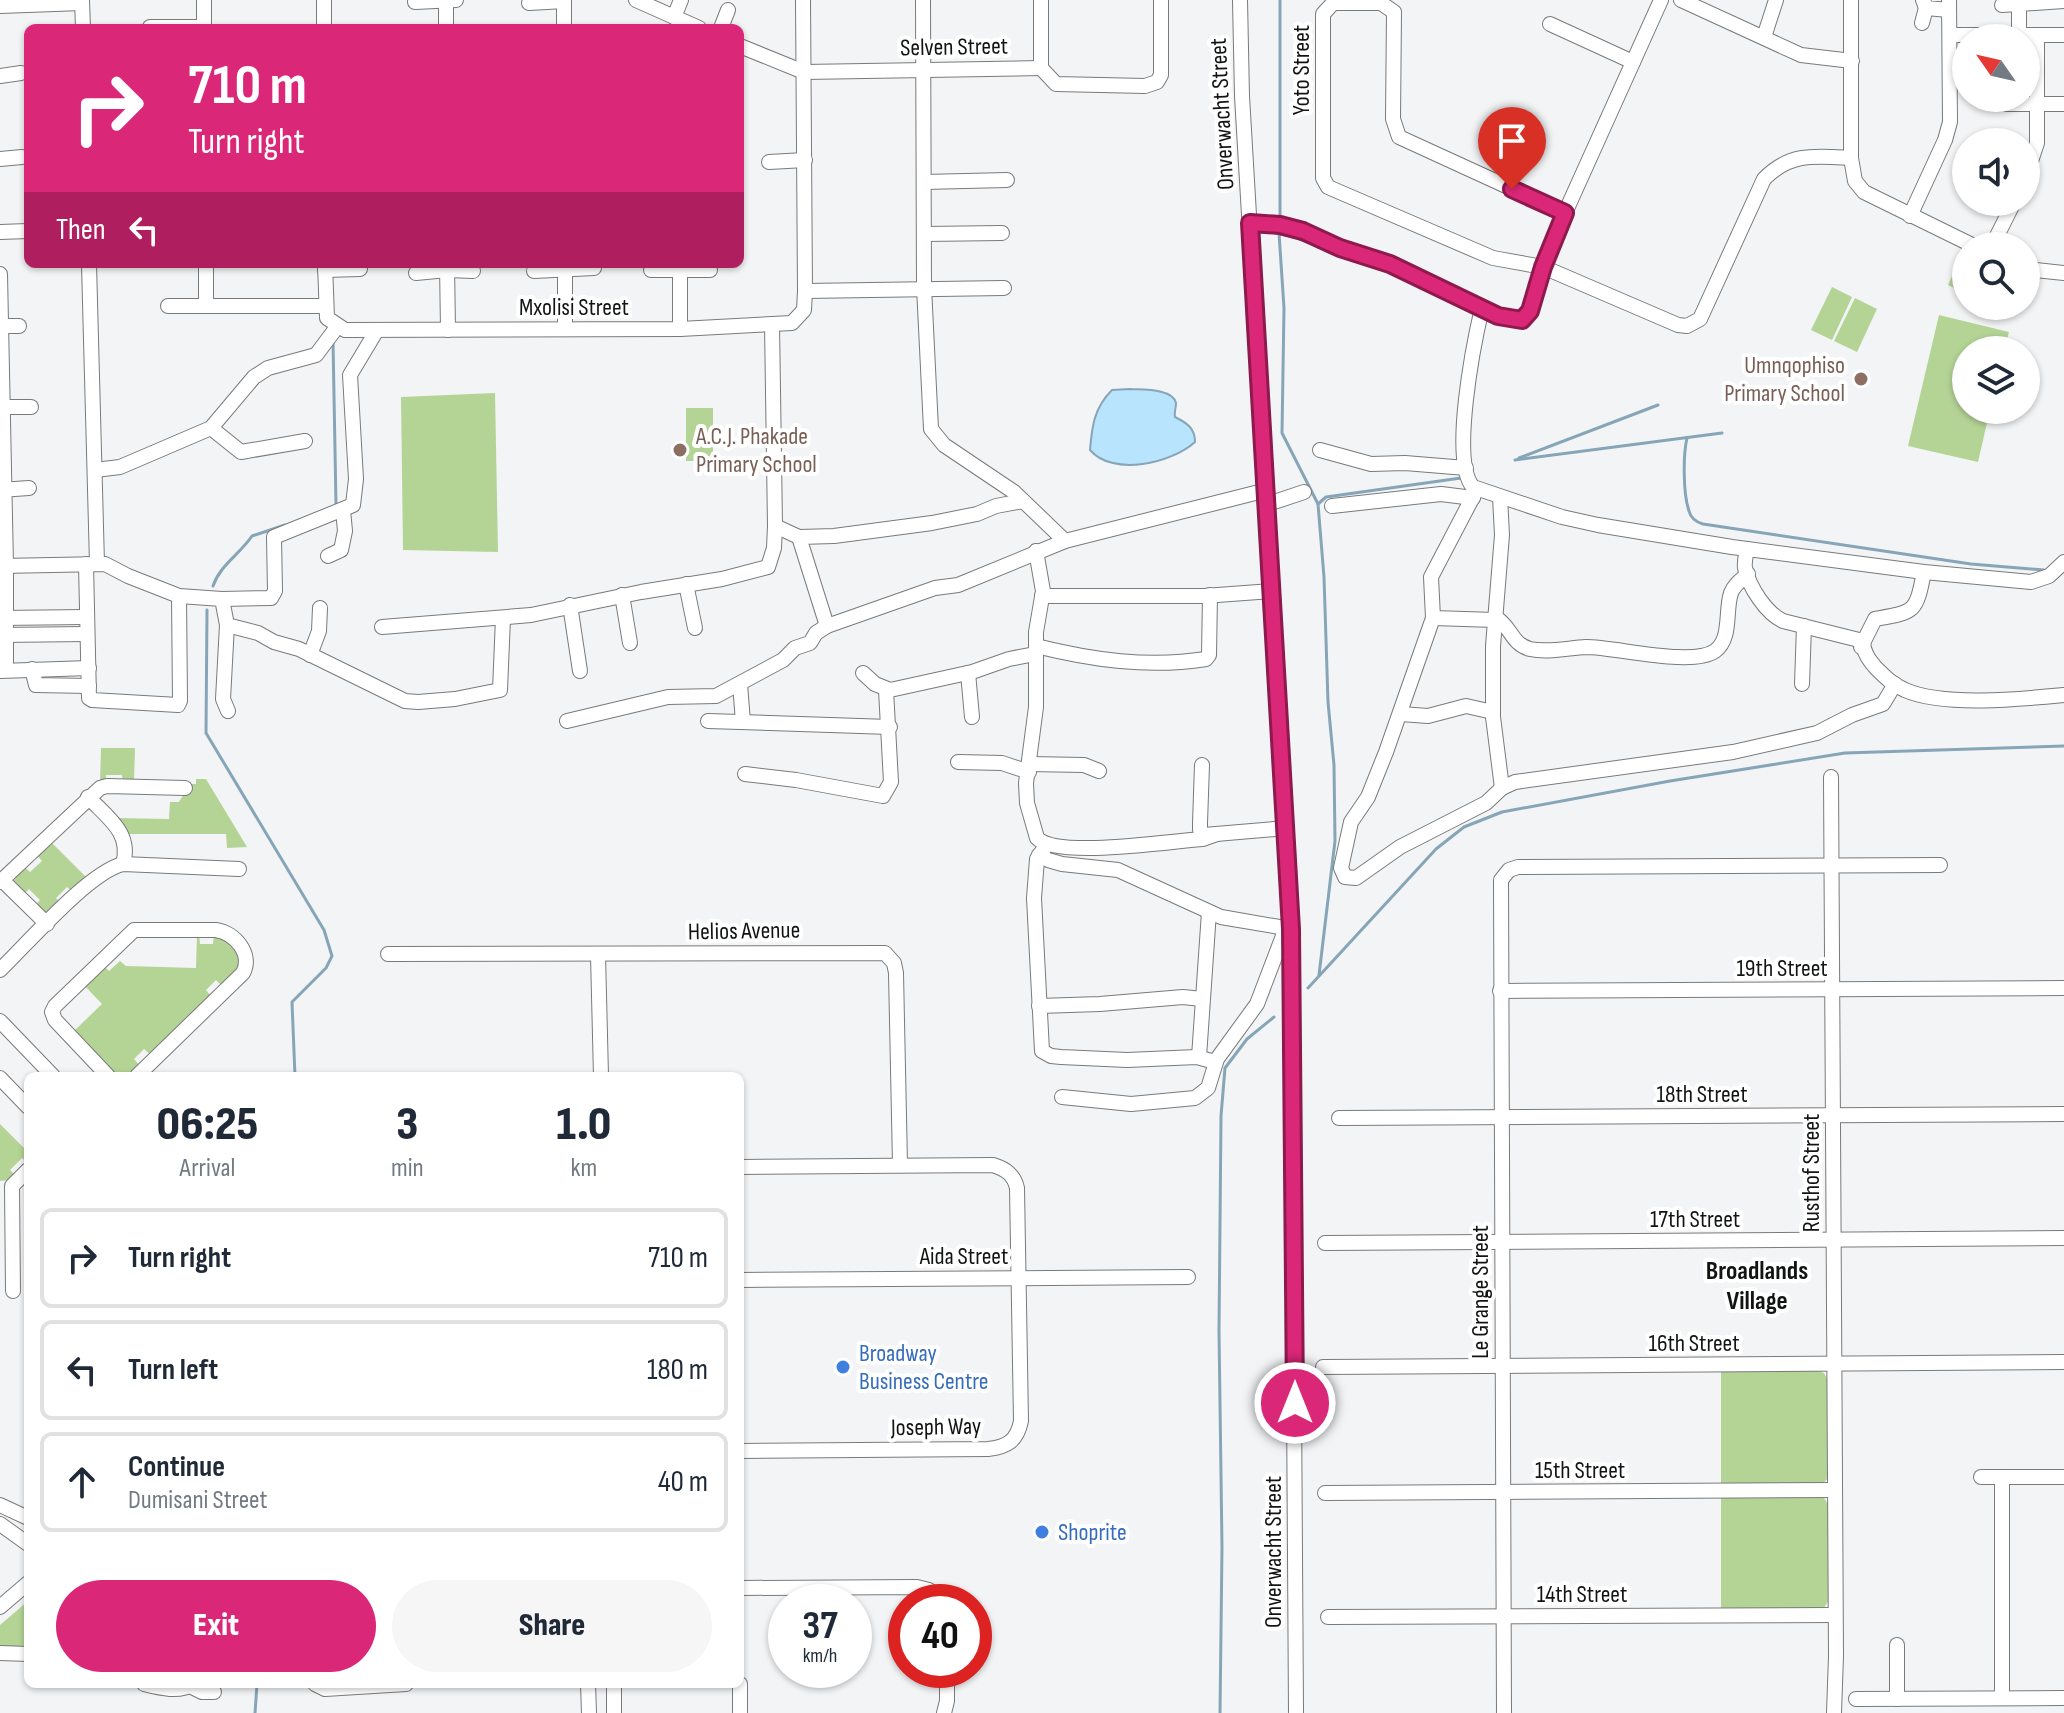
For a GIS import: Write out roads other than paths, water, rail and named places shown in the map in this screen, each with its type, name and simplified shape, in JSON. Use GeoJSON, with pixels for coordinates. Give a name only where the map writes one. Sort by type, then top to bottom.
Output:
{"type":"FeatureCollection","features":[{"type":"Feature","properties":{"kind":"street"},"geometry":{"type":"LineString","coordinates":[[204,0],[204,24]]}},
{"type":"Feature","properties":{"kind":"street"},"geometry":{"type":"LineString","coordinates":[[324,24],[324,0],[336,0]]}},
{"type":"Feature","properties":{"kind":"street"},"geometry":{"type":"LineString","coordinates":[[446,0],[446,24]]}},
{"type":"Feature","properties":{"kind":"street"},"geometry":{"type":"LineString","coordinates":[[415,2],[456,0]]}},
{"type":"Feature","properties":{"kind":"street"},"geometry":{"type":"LineString","coordinates":[[529,3],[564,0],[564,24]]}},
{"type":"Feature","properties":{"kind":"street"},"geometry":{"type":"LineString","coordinates":[[636,0],[679,22],[681,0]]}},
{"type":"Feature","properties":{"kind":"street"},"geometry":{"type":"LineString","coordinates":[[803,0],[805,295],[924,287],[1004,288]]}},
{"type":"Feature","properties":{"kind":"street"},"geometry":{"type":"LineString","coordinates":[[923,0],[924,287],[931,429],[944,445],[1023,501],[1065,541]]}},
{"type":"Feature","properties":{"kind":"street"},"geometry":{"type":"LineString","coordinates":[[1041,0],[1041,68]]}},
{"type":"Feature","properties":{"kind":"street","name":"Selven Street"},"geometry":{"type":"LineString","coordinates":[[744,48],[804,72],[1041,68],[1051,81],[1064,85],[1145,86],[1154,84],[1161,75],[1161,0]]}},
{"type":"Feature","properties":{"kind":"street","name":"Onverwacht Street"},"geometry":{"type":"LineString","coordinates":[[1240,0],[1242,96],[1286,828],[1296,1713]]}},
{"type":"Feature","properties":{"kind":"street"},"geometry":{"type":"LineString","coordinates":[[1250,223],[1280,225],[1303,231],[1340,248],[1390,264],[1498,316],[1524,319],[1530,311],[1543,267],[1565,213],[1661,0]]}},
{"type":"Feature","properties":{"kind":"street"},"geometry":{"type":"LineString","coordinates":[[1681,0],[1801,55],[1852,61]]}},
{"type":"Feature","properties":{"kind":"street"},"geometry":{"type":"LineString","coordinates":[[1764,37],[1776,0]]}},
{"type":"Feature","properties":{"kind":"street"},"geometry":{"type":"LineString","coordinates":[[1851,0],[1851,158],[1858,187],[1869,196],[1952,236]]}},
{"type":"Feature","properties":{"kind":"street"},"geometry":{"type":"LineString","coordinates":[[0,6],[82,1],[83,24]]}},
{"type":"Feature","properties":{"kind":"street"},"geometry":{"type":"LineString","coordinates":[[2002,5],[2064,1]]}},
{"type":"Feature","properties":{"kind":"street","name":"Yoto Street"},"geometry":{"type":"LineString","coordinates":[[1543,267],[1493,258],[1328,187],[1323,178],[1325,9],[1333,3],[1381,3],[1394,12],[1393,119],[1399,137],[1565,213]]}},
{"type":"Feature","properties":{"kind":"street"},"geometry":{"type":"LineString","coordinates":[[1910,216],[1945,140],[1950,122],[1949,5],[1925,4],[1922,23]]}},
{"type":"Feature","properties":{"kind":"street"},"geometry":{"type":"LineString","coordinates":[[2019,4],[2019,24]]}},
{"type":"Feature","properties":{"kind":"street"},"geometry":{"type":"LineString","coordinates":[[723,24],[728,10]]}},
{"type":"Feature","properties":{"kind":"street"},"geometry":{"type":"LineString","coordinates":[[1550,24],[1633,62]]}},
{"type":"Feature","properties":{"kind":"street"},"geometry":{"type":"LineString","coordinates":[[2040,35],[2064,35]]}},
{"type":"Feature","properties":{"kind":"street"},"geometry":{"type":"LineString","coordinates":[[0,76],[21,73]]}},
{"type":"Feature","properties":{"kind":"street"},"geometry":{"type":"LineString","coordinates":[[2040,104],[2064,104]]}},
{"type":"Feature","properties":{"kind":"street"},"geometry":{"type":"LineString","coordinates":[[0,159],[22,157]]}},
{"type":"Feature","properties":{"kind":"street"},"geometry":{"type":"LineString","coordinates":[[1543,267],[1678,325],[1692,325],[1702,316],[1764,179],[1784,162],[1798,158],[1851,158]]}},
{"type":"Feature","properties":{"kind":"street"},"geometry":{"type":"LineString","coordinates":[[769,162],[805,160]]}},
{"type":"Feature","properties":{"kind":"street"},"geometry":{"type":"LineString","coordinates":[[924,182],[1007,180]]}},
{"type":"Feature","properties":{"kind":"street"},"geometry":{"type":"LineString","coordinates":[[0,232],[24,231]]}},
{"type":"Feature","properties":{"kind":"street"},"geometry":{"type":"LineString","coordinates":[[924,234],[1002,233]]}},
{"type":"Feature","properties":{"kind":"street"},"geometry":{"type":"LineString","coordinates":[[89,268],[95,470],[92,564],[86,617],[89,698],[94,701],[178,705],[179,596]]}},
{"type":"Feature","properties":{"kind":"street"},"geometry":{"type":"LineString","coordinates":[[206,268],[206,305]]}},
{"type":"Feature","properties":{"kind":"street"},"geometry":{"type":"LineString","coordinates":[[95,470],[120,467],[211,428],[254,377],[268,368],[316,355],[334,325],[327,318],[325,306],[325,268]]}},
{"type":"Feature","properties":{"kind":"street"},"geometry":{"type":"LineString","coordinates":[[342,268],[360,269]]}},
{"type":"Feature","properties":{"kind":"street"},"geometry":{"type":"LineString","coordinates":[[416,273],[442,268]]}},
{"type":"Feature","properties":{"kind":"street"},"geometry":{"type":"LineString","coordinates":[[447,268],[448,330]]}},
{"type":"Feature","properties":{"kind":"street"},"geometry":{"type":"LineString","coordinates":[[454,268],[473,271]]}},
{"type":"Feature","properties":{"kind":"street"},"geometry":{"type":"LineString","coordinates":[[534,271],[557,268]]}},
{"type":"Feature","properties":{"kind":"street"},"geometry":{"type":"LineString","coordinates":[[565,268],[565,329]]}},
{"type":"Feature","properties":{"kind":"street"},"geometry":{"type":"LineString","coordinates":[[680,268],[680,329]]}},
{"type":"Feature","properties":{"kind":"street"},"geometry":{"type":"LineString","coordinates":[[651,270],[710,270]]}},
{"type":"Feature","properties":{"kind":"street"},"geometry":{"type":"LineString","coordinates":[[2040,270],[2064,273]]}},
{"type":"Feature","properties":{"kind":"street"},"geometry":{"type":"LineString","coordinates":[[0,274],[3,670],[89,668]]}},
{"type":"Feature","properties":{"kind":"street","name":"Mxolisi Street"},"geometry":{"type":"LineString","coordinates":[[334,325],[345,330],[680,329],[792,323],[804,310],[805,295]]}},
{"type":"Feature","properties":{"kind":"street"},"geometry":{"type":"LineString","coordinates":[[168,306],[325,306]]}},
{"type":"Feature","properties":{"kind":"street"},"geometry":{"type":"LineString","coordinates":[[1475,493],[1466,468],[1467,393],[1482,308]]}},
{"type":"Feature","properties":{"kind":"street"},"geometry":{"type":"LineString","coordinates":[[382,627],[531,615],[622,595],[722,579],[768,567],[774,548],[775,526],[772,324]]}},
{"type":"Feature","properties":{"kind":"street"},"geometry":{"type":"LineString","coordinates":[[1,326],[19,326]]}},
{"type":"Feature","properties":{"kind":"street"},"geometry":{"type":"LineString","coordinates":[[3,566],[112,566],[128,576],[179,596],[271,598],[275,591],[274,537],[353,505],[356,497],[350,375],[377,330]]}},
{"type":"Feature","properties":{"kind":"street"},"geometry":{"type":"LineString","coordinates":[[1,407],[31,407]]}},
{"type":"Feature","properties":{"kind":"street"},"geometry":{"type":"LineString","coordinates":[[211,428],[241,452],[305,441]]}},
{"type":"Feature","properties":{"kind":"street"},"geometry":{"type":"LineString","coordinates":[[1320,450],[1371,464],[1405,463],[1466,468]]}},
{"type":"Feature","properties":{"kind":"street"},"geometry":{"type":"LineString","coordinates":[[2,490],[29,488]]}},
{"type":"Feature","properties":{"kind":"street"},"geometry":{"type":"LineString","coordinates":[[567,721],[668,697],[716,696],[783,660],[795,648],[810,643],[816,633],[827,626],[935,588],[958,585],[1065,541],[1267,497],[1304,492]]}},
{"type":"Feature","properties":{"kind":"street"},"geometry":{"type":"LineString","coordinates":[[1475,493],[1431,577],[1433,618],[1401,714],[1368,797],[1351,822],[1341,868],[1345,877],[1356,878],[1400,847],[1486,803],[1502,788],[1515,782],[1733,752],[1817,733],[1883,704],[1895,684]]}},
{"type":"Feature","properties":{"kind":"street"},"geometry":{"type":"LineString","coordinates":[[1332,506],[1475,493],[1500,497],[1598,525],[1747,549],[1924,572],[2031,582],[2049,576],[2064,562]]}},
{"type":"Feature","properties":{"kind":"street"},"geometry":{"type":"LineString","coordinates":[[1500,497],[1502,535],[1495,619],[1493,735],[1502,788]]}},
{"type":"Feature","properties":{"kind":"street"},"geometry":{"type":"LineString","coordinates":[[775,526],[799,537],[834,536],[932,523],[1023,501]]}},
{"type":"Feature","properties":{"kind":"street"},"geometry":{"type":"LineString","coordinates":[[328,556],[339,553],[343,543],[343,510]]}},
{"type":"Feature","properties":{"kind":"street"},"geometry":{"type":"LineString","coordinates":[[799,537],[827,626]]}},
{"type":"Feature","properties":{"kind":"street"},"geometry":{"type":"LineString","coordinates":[[1747,549],[1745,569],[1758,596],[1774,616],[1863,641],[1862,646],[1871,663],[1895,684],[1913,694],[1971,700],[2064,695]]}},
{"type":"Feature","properties":{"kind":"street"},"geometry":{"type":"LineString","coordinates":[[1036,551],[1042,596],[1035,650],[1036,707],[1027,803],[1037,838],[1048,860],[1111,868],[1221,917],[1288,929],[1257,1004],[1215,1062],[1208,1088],[1195,1098],[1131,1104],[1062,1097]]}},
{"type":"Feature","properties":{"kind":"street"},"geometry":{"type":"LineString","coordinates":[[1862,646],[1875,619],[1907,614],[1918,601],[1924,572]]}},
{"type":"Feature","properties":{"kind":"street"},"geometry":{"type":"LineString","coordinates":[[1433,618],[1495,619],[1506,624],[1515,642],[1531,649],[1616,648],[1660,655],[1700,656],[1715,651],[1719,646],[1732,592],[1748,574]]}},
{"type":"Feature","properties":{"kind":"street"},"geometry":{"type":"LineString","coordinates":[[686,584],[695,628]]}},
{"type":"Feature","properties":{"kind":"street"},"geometry":{"type":"LineString","coordinates":[[1042,596],[1210,595],[1272,591]]}},
{"type":"Feature","properties":{"kind":"street"},"geometry":{"type":"LineString","coordinates":[[622,595],[630,643]]}},
{"type":"Feature","properties":{"kind":"street"},"geometry":{"type":"LineString","coordinates":[[863,673],[886,690],[968,673],[1035,650],[1138,664],[1206,659],[1209,655],[1210,595]]}},
{"type":"Feature","properties":{"kind":"street"},"geometry":{"type":"LineString","coordinates":[[222,599],[227,625],[223,699],[228,711]]}},
{"type":"Feature","properties":{"kind":"street"},"geometry":{"type":"LineString","coordinates":[[570,605],[580,671]]}},
{"type":"Feature","properties":{"kind":"street"},"geometry":{"type":"LineString","coordinates":[[310,655],[319,631],[320,608]]}},
{"type":"Feature","properties":{"kind":"street"},"geometry":{"type":"LineString","coordinates":[[3,618],[86,617]]}},
{"type":"Feature","properties":{"kind":"street"},"geometry":{"type":"LineString","coordinates":[[227,625],[299,649],[410,702],[455,699],[499,691],[502,686],[503,618]]}},
{"type":"Feature","properties":{"kind":"street"},"geometry":{"type":"LineString","coordinates":[[1802,684],[1804,626]]}},
{"type":"Feature","properties":{"kind":"street"},"geometry":{"type":"LineString","coordinates":[[3,635],[87,634]]}},
{"type":"Feature","properties":{"kind":"street"},"geometry":{"type":"LineString","coordinates":[[32,669],[36,685],[89,686]]}},
{"type":"Feature","properties":{"kind":"street"},"geometry":{"type":"LineString","coordinates":[[968,673],[972,717]]}},
{"type":"Feature","properties":{"kind":"street"},"geometry":{"type":"LineString","coordinates":[[740,684],[743,722]]}},
{"type":"Feature","properties":{"kind":"street"},"geometry":{"type":"LineString","coordinates":[[745,774],[883,796],[891,782],[886,690]]}},
{"type":"Feature","properties":{"kind":"street"},"geometry":{"type":"LineString","coordinates":[[1401,714],[1428,716],[1466,706],[1493,712]]}},
{"type":"Feature","properties":{"kind":"street"},"geometry":{"type":"LineString","coordinates":[[708,721],[890,727]]}},
{"type":"Feature","properties":{"kind":"street"},"geometry":{"type":"LineString","coordinates":[[958,762],[1002,763],[1029,768],[1084,765],[1099,771]]}},
{"type":"Feature","properties":{"kind":"street"},"geometry":{"type":"LineString","coordinates":[[1202,765],[1200,830],[1204,835],[1286,828]]}},
{"type":"Feature","properties":{"kind":"street","name":"Rusthof Street"},"geometry":{"type":"LineString","coordinates":[[1831,777],[1834,1713]]}},
{"type":"Feature","properties":{"kind":"street"},"geometry":{"type":"LineString","coordinates":[[47,924],[1,881],[100,788],[185,788]]}},
{"type":"Feature","properties":{"kind":"street"},"geometry":{"type":"LineString","coordinates":[[88,797],[124,837],[127,849],[123,864]]}},
{"type":"Feature","properties":{"kind":"street"},"geometry":{"type":"LineString","coordinates":[[1043,850],[1203,839],[1217,834]]}},
{"type":"Feature","properties":{"kind":"street"},"geometry":{"type":"LineString","coordinates":[[1043,850],[1036,864],[1034,898],[1042,1051],[1047,1055],[1127,1060],[1199,1057],[1215,1062]]}},
{"type":"Feature","properties":{"kind":"street"},"geometry":{"type":"LineString","coordinates":[[1831,865],[1940,865]]}},
{"type":"Feature","properties":{"kind":"street","name":"Le Grange Street"},"geometry":{"type":"LineString","coordinates":[[1504,1713],[1500,884],[1506,873],[1518,867],[1831,865]]}},
{"type":"Feature","properties":{"kind":"street"},"geometry":{"type":"LineString","coordinates":[[0,970],[94,878],[113,866],[239,869]]}},
{"type":"Feature","properties":{"kind":"street"},"geometry":{"type":"LineString","coordinates":[[1199,1057],[1209,912]]}},
{"type":"Feature","properties":{"kind":"street"},"geometry":{"type":"LineString","coordinates":[[104,1072],[55,1020],[52,1012],[55,1006],[134,930],[225,932],[246,955],[247,964],[243,973],[141,1072]]}},
{"type":"Feature","properties":{"kind":"street","name":"Helios Avenue"},"geometry":{"type":"LineString","coordinates":[[388,954],[885,953],[894,963],[896,973],[900,1164]]}},
{"type":"Feature","properties":{"kind":"street"},"geometry":{"type":"LineString","coordinates":[[598,955],[601,1072]]}},
{"type":"Feature","properties":{"kind":"street","name":"19th Street"},"geometry":{"type":"LineString","coordinates":[[1500,991],[2064,988]]}},
{"type":"Feature","properties":{"kind":"street"},"geometry":{"type":"LineString","coordinates":[[1039,1006],[1183,997],[1202,999]]}},
{"type":"Feature","properties":{"kind":"street"},"geometry":{"type":"LineString","coordinates":[[0,1021],[49,1072]]}},
{"type":"Feature","properties":{"kind":"street"},"geometry":{"type":"LineString","coordinates":[[0,1078],[24,1103]]}},
{"type":"Feature","properties":{"kind":"street","name":"18th Street"},"geometry":{"type":"LineString","coordinates":[[1339,1118],[2064,1114]]}},
{"type":"Feature","properties":{"kind":"street"},"geometry":{"type":"LineString","coordinates":[[744,1167],[993,1165],[1012,1176],[1017,1188],[1019,1278]]}},
{"type":"Feature","properties":{"kind":"street"},"geometry":{"type":"LineString","coordinates":[[13,1291],[6,1186],[24,1173]]}},
{"type":"Feature","properties":{"kind":"street","name":"17th Street"},"geometry":{"type":"LineString","coordinates":[[1325,1243],[2064,1238]]}},
{"type":"Feature","properties":{"kind":"street","name":"Aida Street"},"geometry":{"type":"LineString","coordinates":[[744,1280],[1188,1277]]}},
{"type":"Feature","properties":{"kind":"street","name":"Joseph Way"},"geometry":{"type":"LineString","coordinates":[[744,1451],[988,1449],[1009,1444],[1015,1439],[1021,1421],[1019,1278]]}},
{"type":"Feature","properties":{"kind":"street","name":"16th Street"},"geometry":{"type":"LineString","coordinates":[[1323,1367],[2064,1362]]}},
{"type":"Feature","properties":{"kind":"street"},"geometry":{"type":"LineString","coordinates":[[1981,1477],[2064,1477]]}},
{"type":"Feature","properties":{"kind":"street"},"geometry":{"type":"LineString","coordinates":[[2002,1477],[2002,1698]]}},
{"type":"Feature","properties":{"kind":"street","name":"15th Street"},"geometry":{"type":"LineString","coordinates":[[1325,1493],[1835,1490]]}},
{"type":"Feature","properties":{"kind":"street"},"geometry":{"type":"LineString","coordinates":[[0,1505],[24,1516]]}},
{"type":"Feature","properties":{"kind":"street"},"geometry":{"type":"LineString","coordinates":[[0,1524],[24,1541]]}},
{"type":"Feature","properties":{"kind":"street"},"geometry":{"type":"LineString","coordinates":[[0,1607],[24,1586]]}},
{"type":"Feature","properties":{"kind":"street"},"geometry":{"type":"LineString","coordinates":[[744,1588],[888,1587]]}},
{"type":"Feature","properties":{"kind":"street","name":"14th Street"},"geometry":{"type":"LineString","coordinates":[[1328,1617],[1835,1615]]}},
{"type":"Feature","properties":{"kind":"street"},"geometry":{"type":"LineString","coordinates":[[1897,1645],[1897,1699]]}},
{"type":"Feature","properties":{"kind":"street"},"geometry":{"type":"LineString","coordinates":[[0,1653],[24,1654]]}},
{"type":"Feature","properties":{"kind":"street"},"geometry":{"type":"LineString","coordinates":[[196,1688],[202,1692],[214,1692]]}},
{"type":"Feature","properties":{"kind":"street"},"geometry":{"type":"LineString","coordinates":[[588,1688],[589,1713]]}},
{"type":"Feature","properties":{"kind":"street"},"geometry":{"type":"LineString","coordinates":[[614,1688],[614,1713]]}},
{"type":"Feature","properties":{"kind":"street"},"geometry":{"type":"LineString","coordinates":[[740,1688],[740,1713]]}},
{"type":"Feature","properties":{"kind":"street"},"geometry":{"type":"LineString","coordinates":[[947,1688],[947,1709]]}},
{"type":"Feature","properties":{"kind":"street"},"geometry":{"type":"LineString","coordinates":[[1856,1699],[2064,1698]]}},
{"type":"Feature","properties":{"kind":"water"},"geometry":{"type":"Polygon","coordinates":[[[1112,390],[1156,391],[1174,398],[1175,417],[1190,426],[1195,442],[1172,456],[1142,464],[1113,463],[1090,450],[1093,425],[1101,404],[1112,390]]]}},
{"type":"Feature","properties":{"kind":"waterway"},"geometry":{"type":"LineString","coordinates":[[1280,0],[1280,220]]}},
{"type":"Feature","properties":{"kind":"waterway"},"geometry":{"type":"LineString","coordinates":[[1279,233],[1284,308],[1282,433],[1318,504]]}},
{"type":"Feature","properties":{"kind":"waterway"},"geometry":{"type":"LineString","coordinates":[[333,341],[336,505]]}},
{"type":"Feature","properties":{"kind":"waterway"},"geometry":{"type":"LineString","coordinates":[[1519,458],[1658,405]]}},
{"type":"Feature","properties":{"kind":"waterway"},"geometry":{"type":"LineString","coordinates":[[1515,460],[1722,433]]}},
{"type":"Feature","properties":{"kind":"waterway"},"geometry":{"type":"LineString","coordinates":[[1687,438],[1684,464],[1687,504],[1691,516],[1700,523],[1971,564],[2044,570]]}},
{"type":"Feature","properties":{"kind":"waterway"},"geometry":{"type":"LineString","coordinates":[[1319,975],[1335,841],[1334,765],[1318,504],[1326,497],[1461,478]]}},
{"type":"Feature","properties":{"kind":"waterway"},"geometry":{"type":"LineString","coordinates":[[213,586],[220,572],[252,536],[285,525]]}},
{"type":"Feature","properties":{"kind":"waterway"},"geometry":{"type":"LineString","coordinates":[[207,610],[206,733],[324,930],[332,956],[326,968],[292,1002],[295,1072]]}},
{"type":"Feature","properties":{"kind":"waterway"},"geometry":{"type":"LineString","coordinates":[[1308,988],[1436,849],[1464,827],[1502,812],[1845,753],[2064,746]]}},
{"type":"Feature","properties":{"kind":"waterway"},"geometry":{"type":"LineString","coordinates":[[1220,1713],[1221,1116],[1225,1068],[1247,1039],[1274,1017]]}},
{"type":"Feature","properties":{"kind":"waterway"},"geometry":{"type":"LineString","coordinates":[[255,1713],[257,1688]]}},
{"type":"Feature","properties":{"kind":"place","name":"Umnqophiso Primary School"},"geometry":{"type":"Point","coordinates":[1861,379]}},
{"type":"Feature","properties":{"kind":"place","name":"A.C.J. Phakade Primary School"},"geometry":{"type":"Point","coordinates":[680,450]}},
{"type":"Feature","properties":{"kind":"place","name":"Broadway Business Centre"},"geometry":{"type":"Point","coordinates":[843,1367]}},
{"type":"Feature","properties":{"kind":"place","name":"Shoprite"},"geometry":{"type":"Point","coordinates":[1042,1532]}},
{"type":"Feature","properties":{"kind":"district","name":"Broadlands Village"},"geometry":{"type":"Point","coordinates":[1757,1286]}}]}
